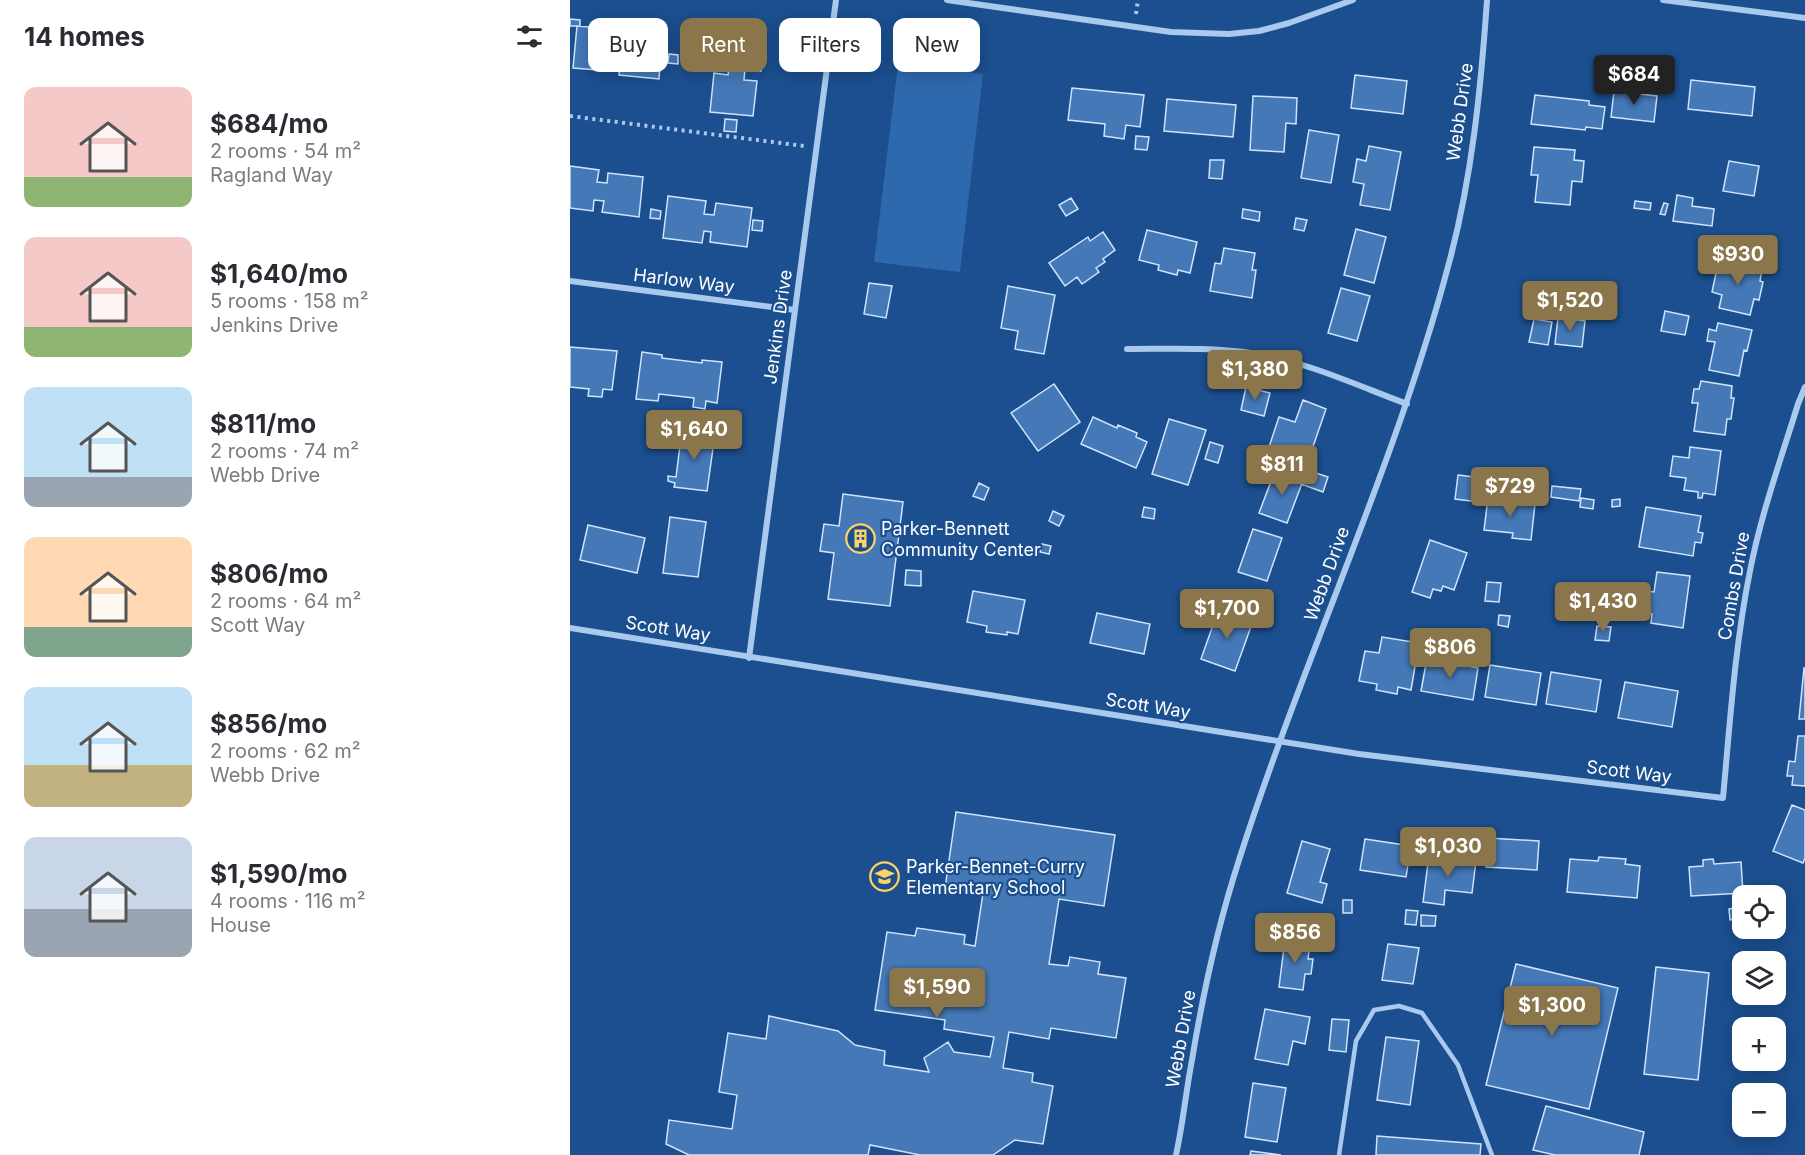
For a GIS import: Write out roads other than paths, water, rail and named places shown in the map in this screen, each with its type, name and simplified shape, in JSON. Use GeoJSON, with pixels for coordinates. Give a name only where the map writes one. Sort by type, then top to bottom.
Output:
{"type":"FeatureCollection","features":[{"type":"Feature","properties":{"kind":"street","name":"Jenkins Drive"},"geometry":{"type":"LineString","coordinates":[[749,658],[836,0]]}},
{"type":"Feature","properties":{"kind":"street"},"geometry":{"type":"LineString","coordinates":[[947,0],[1172,32],[1229,34],[1259,31],[1289,23],[1353,0]]}},
{"type":"Feature","properties":{"kind":"street","name":"Webb Drive"},"geometry":{"type":"LineString","coordinates":[[1176,1155],[1195,1038],[1220,926],[1244,844],[1407,404],[1450,260],[1474,130],[1487,0]]}},
{"type":"Feature","properties":{"kind":"street"},"geometry":{"type":"LineString","coordinates":[[1663,0],[1805,18]]}},
{"type":"Feature","properties":{"kind":"street","name":"Harlow Way"},"geometry":{"type":"LineString","coordinates":[[570,282],[795,310]]}},
{"type":"Feature","properties":{"kind":"street"},"geometry":{"type":"LineString","coordinates":[[1127,348],[1230,351],[1275,358],[1337,377],[1407,404]]}},
{"type":"Feature","properties":{"kind":"street","name":"Combs Drive"},"geometry":{"type":"LineString","coordinates":[[1723,798],[1736,666],[1750,570],[1763,517],[1805,387]]}},
{"type":"Feature","properties":{"kind":"street","name":"Scott Way"},"geometry":{"type":"LineString","coordinates":[[570,628],[1281,742],[1437,765],[1723,798]]}},
{"type":"Feature","properties":{"kind":"lane"},"geometry":{"type":"LineString","coordinates":[[1339,1155],[1356,1041],[1374,1010],[1399,1006],[1422,1013],[1458,1065],[1492,1155]]}},
{"type":"Feature","properties":{"kind":"place","name":"Parker-Bennett Community Center"},"geometry":{"type":"Point","coordinates":[860,539]}},
{"type":"Feature","properties":{"kind":"place","name":"Parker-Bennet-Curry Elementary School"},"geometry":{"type":"Point","coordinates":[885,877]}}]}
